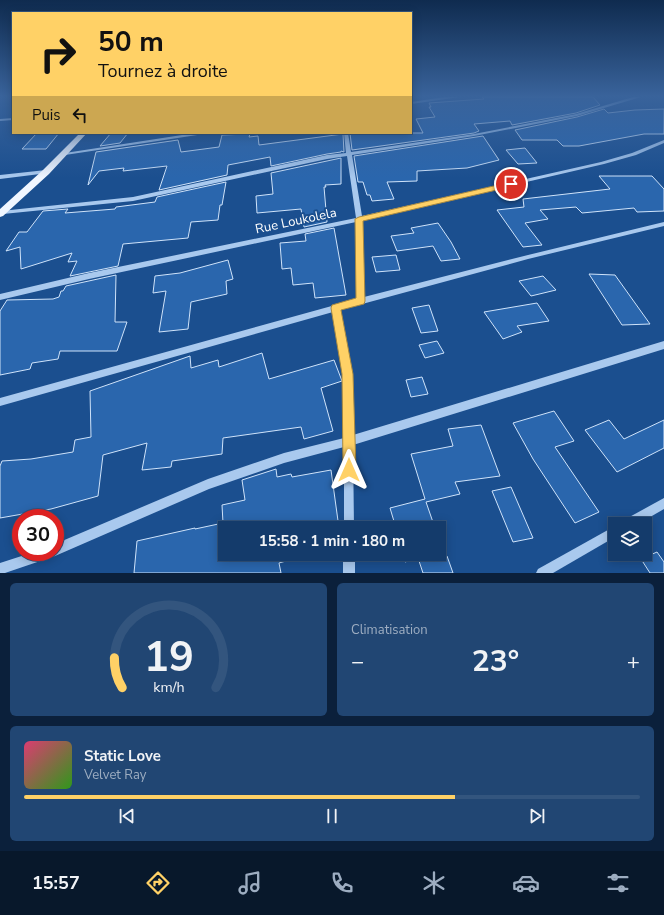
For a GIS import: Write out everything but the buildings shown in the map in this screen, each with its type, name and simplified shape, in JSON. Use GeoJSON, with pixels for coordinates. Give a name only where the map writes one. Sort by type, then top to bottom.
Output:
{"type":"FeatureCollection","features":[{"type":"Feature","properties":{"kind":"main road"},"geometry":{"type":"LineString","coordinates":[[1,213],[46,172],[83,134]]}},
{"type":"Feature","properties":{"kind":"street"},"geometry":{"type":"LineString","coordinates":[[1,213],[133,198],[349,154],[474,135],[533,124]]}},
{"type":"Feature","properties":{"kind":"street"},"geometry":{"type":"LineString","coordinates":[[64,154],[197,134]]}},
{"type":"Feature","properties":{"kind":"street"},"geometry":{"type":"LineString","coordinates":[[346,134],[359,219],[360,301]]}},
{"type":"Feature","properties":{"kind":"street","name":"Rue Loukolela"},"geometry":{"type":"LineString","coordinates":[[0,297],[89,276],[359,219],[602,163],[634,154],[664,141]]}},
{"type":"Feature","properties":{"kind":"street"},"geometry":{"type":"LineString","coordinates":[[0,177],[46,172]]}},
{"type":"Feature","properties":{"kind":"street"},"geometry":{"type":"LineString","coordinates":[[0,402],[360,301],[528,257],[664,224]]}},
{"type":"Feature","properties":{"kind":"street"},"geometry":{"type":"LineString","coordinates":[[336,308],[348,374],[350,442],[349,521]]}},
{"type":"Feature","properties":{"kind":"street"},"geometry":{"type":"LineString","coordinates":[[64,546],[208,484],[284,458],[350,442],[664,345]]}},
{"type":"Feature","properties":{"kind":"street"},"geometry":{"type":"LineString","coordinates":[[640,517],[664,503]]}},
{"type":"Feature","properties":{"kind":"street"},"geometry":{"type":"LineString","coordinates":[[542,573],[608,535]]}},
{"type":"Feature","properties":{"kind":"street"},"geometry":{"type":"LineString","coordinates":[[0,569],[24,561]]}},
{"type":"Feature","properties":{"kind":"street"},"geometry":{"type":"LineString","coordinates":[[349,561],[349,573]]}},
{"type":"Feature","properties":{"kind":"route"},"geometry":{"type":"LineString","coordinates":[[349,470],[350,442],[348,374],[336,308],[360,301],[359,219],[511,184]]}}]}
